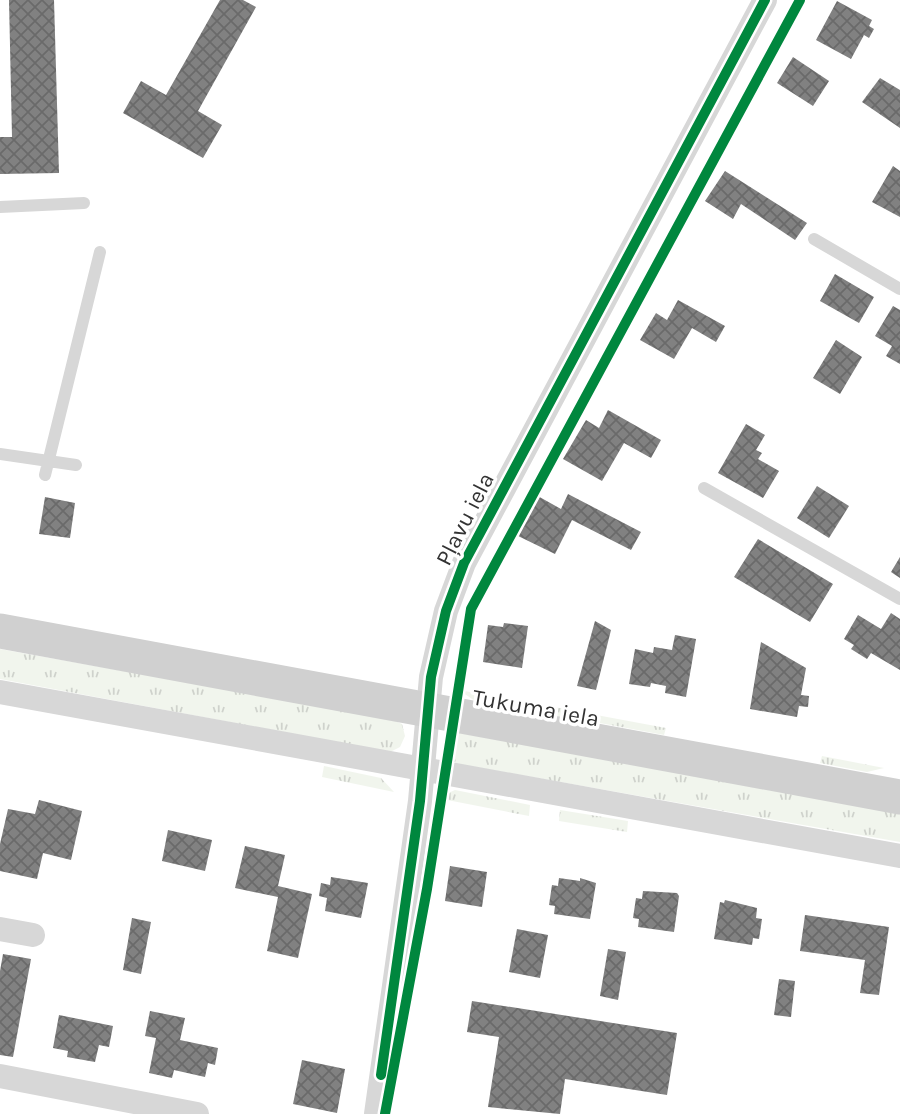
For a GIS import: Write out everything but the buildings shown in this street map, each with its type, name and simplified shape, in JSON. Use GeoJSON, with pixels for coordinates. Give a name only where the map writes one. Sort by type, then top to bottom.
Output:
{"type":"FeatureCollection","features":[{"type":"Feature","properties":{"kind":"street","name":"Pļavu iela"},"geometry":{"type":"LineString","coordinates":[[376,1114],[422,771],[426,709],[446,611],[464,563],[765,0]]}},
{"type":"Feature","properties":{"kind":"street","name":"Tukuma iela"},"geometry":{"type":"LineString","coordinates":[[0,631],[899,794]]}},
{"type":"Feature","properties":{"kind":"street"},"geometry":{"type":"LineString","coordinates":[[0,692],[900,856]]}},
{"type":"Feature","properties":{"kind":"street"},"geometry":{"type":"LineString","coordinates":[[0,929],[33,935]]}},
{"type":"Feature","properties":{"kind":"street"},"geometry":{"type":"LineString","coordinates":[[0,1076],[197,1114]]}},
{"type":"Feature","properties":{"kind":"lane"},"geometry":{"type":"LineString","coordinates":[[0,207],[84,203]]}},
{"type":"Feature","properties":{"kind":"lane"},"geometry":{"type":"LineString","coordinates":[[814,239],[900,289]]}},
{"type":"Feature","properties":{"kind":"lane"},"geometry":{"type":"LineString","coordinates":[[45,475],[100,252]]}},
{"type":"Feature","properties":{"kind":"lane"},"geometry":{"type":"LineString","coordinates":[[0,454],[76,465]]}},
{"type":"Feature","properties":{"kind":"lane"},"geometry":{"type":"LineString","coordinates":[[704,488],[900,599]]}},
{"type":"Feature","properties":{"kind":"green space"},"geometry":{"type":"Polygon","coordinates":[[[0,649],[391,719],[402,724],[405,736],[400,747],[390,752],[0,679],[0,649]]]}},
{"type":"Feature","properties":{"kind":"green space"},"geometry":{"type":"Polygon","coordinates":[[[459,690],[565,709],[563,717],[475,701],[459,690]]]}},
{"type":"Feature","properties":{"kind":"green space"},"geometry":{"type":"Polygon","coordinates":[[[591,714],[666,728],[664,735],[589,721],[591,714]]]}},
{"type":"Feature","properties":{"kind":"green space"},"geometry":{"type":"Polygon","coordinates":[[[455,732],[900,813],[900,842],[458,764],[447,758],[444,751],[447,735],[455,732]]]}},
{"type":"Feature","properties":{"kind":"green space"},"geometry":{"type":"Polygon","coordinates":[[[822,756],[884,768],[867,772],[820,763],[822,756]]]}},
{"type":"Feature","properties":{"kind":"green space"},"geometry":{"type":"Polygon","coordinates":[[[324,766],[381,778],[394,792],[322,777],[324,766]]]}},
{"type":"Feature","properties":{"kind":"green space"},"geometry":{"type":"Polygon","coordinates":[[[455,790],[530,805],[529,816],[437,798],[455,790]]]}},
{"type":"Feature","properties":{"kind":"green space"},"geometry":{"type":"Polygon","coordinates":[[[560,810],[628,821],[627,832],[559,821],[560,810]]]}},
{"type":"Feature","properties":{"kind":"cycle path"},"geometry":{"type":"LineString","coordinates":[[381,1075],[420,801],[431,677],[446,611],[464,563],[765,0]]}},
{"type":"Feature","properties":{"kind":"cycle path"},"geometry":{"type":"LineString","coordinates":[[385,1114],[427,889],[471,609],[800,0]]}}]}
